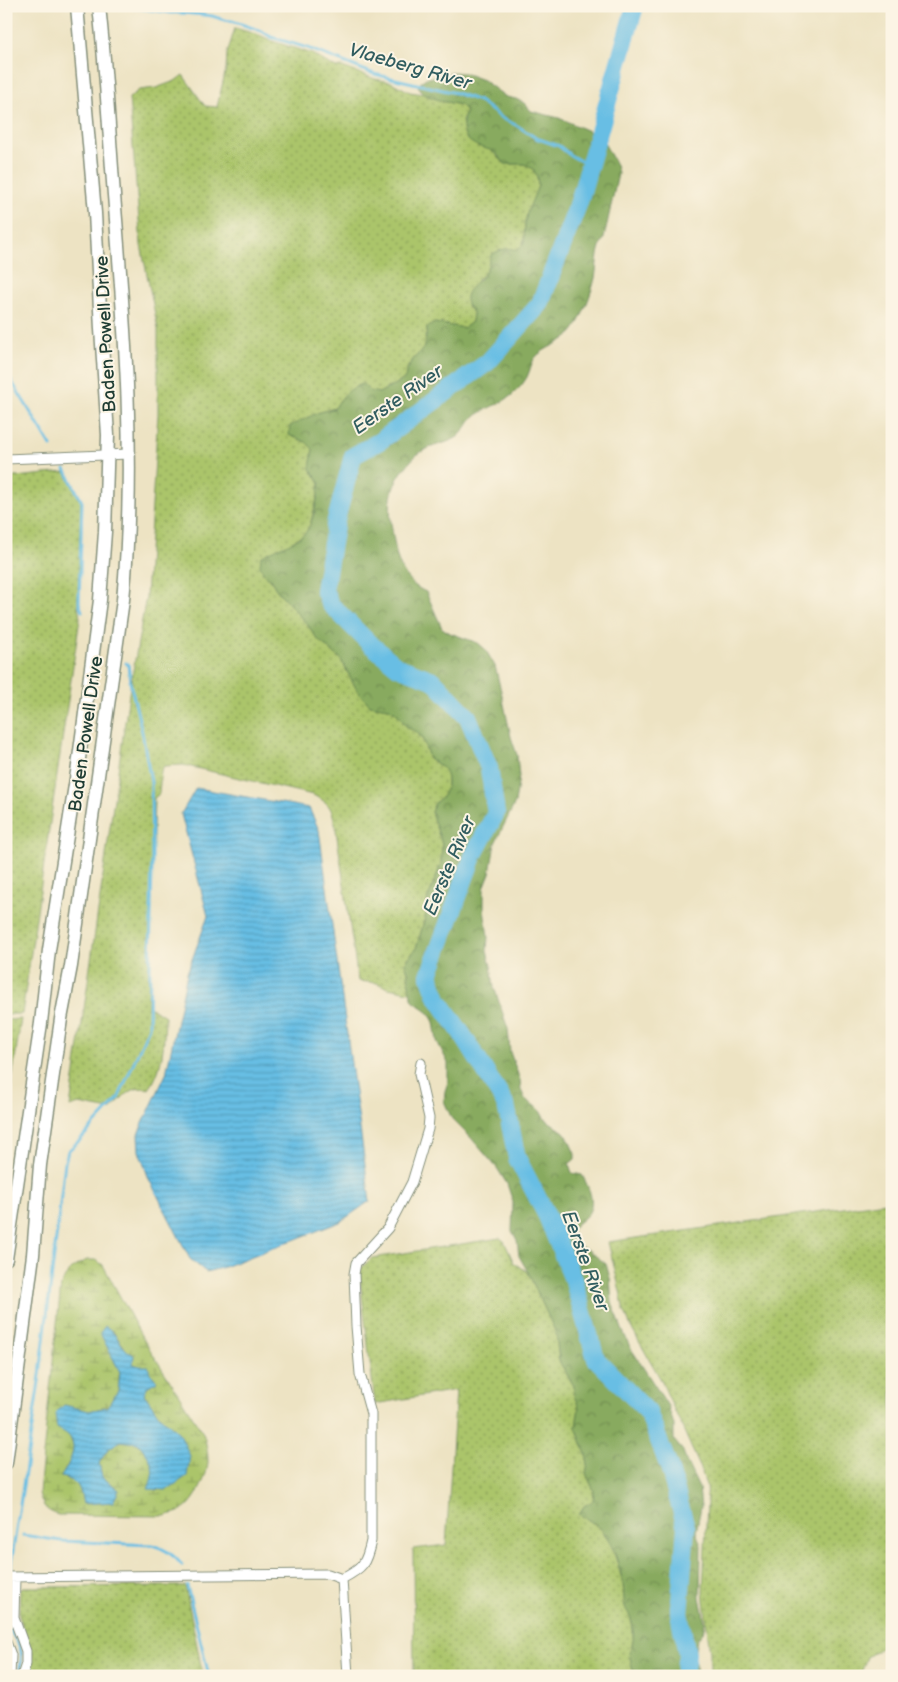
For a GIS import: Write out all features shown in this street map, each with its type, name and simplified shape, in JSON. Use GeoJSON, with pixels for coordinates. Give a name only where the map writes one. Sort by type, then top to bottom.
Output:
{"type":"FeatureCollection","features":[{"type":"Feature","properties":{"kind":"main road","name":"Baden Powell Drive"},"geometry":{"type":"LineString","coordinates":[[6,1259],[100,600],[105,532],[108,455],[95,213],[77,6]]}},
{"type":"Feature","properties":{"kind":"main road","name":"Baden Powell Drive"},"geometry":{"type":"LineString","coordinates":[[6,1463],[33,1255],[40,1165],[61,1019],[71,966],[123,600],[128,543],[127,391],[120,261],[99,6]]}},
{"type":"Feature","properties":{"kind":"street"},"geometry":{"type":"LineString","coordinates":[[6,459],[128,454]]}},
{"type":"Feature","properties":{"kind":"street"},"geometry":{"type":"LineString","coordinates":[[22,1676],[26,1664],[26,1651],[14,1618],[10,1577],[328,1574],[342,1579],[354,1573],[366,1560],[371,1541],[371,1414],[360,1374],[356,1326],[355,1268],[361,1256],[388,1228],[412,1182],[430,1118],[420,1074],[421,1063]]}},
{"type":"Feature","properties":{"kind":"street"},"geometry":{"type":"LineString","coordinates":[[342,1579],[348,1676]]}},
{"type":"Feature","properties":{"kind":"street"},"geometry":{"type":"LineString","coordinates":[[6,1642],[11,1655],[10,1676]]}},
{"type":"Feature","properties":{"kind":"green space"},"geometry":{"type":"Polygon","coordinates":[[[235,28],[312,54],[336,68],[342,67],[375,79],[391,82],[410,92],[424,94],[441,101],[461,105],[466,111],[462,120],[466,138],[474,144],[491,150],[505,164],[524,164],[532,168],[537,176],[538,186],[525,223],[524,242],[518,250],[489,264],[484,274],[477,280],[467,306],[473,313],[472,322],[464,328],[435,323],[425,336],[426,346],[412,360],[405,378],[379,393],[370,391],[363,385],[340,400],[335,408],[317,413],[289,435],[306,442],[313,449],[312,467],[321,483],[310,525],[305,534],[296,539],[264,574],[307,624],[318,640],[340,658],[358,692],[370,705],[389,708],[397,713],[408,728],[417,731],[423,740],[429,758],[444,769],[447,787],[431,812],[442,844],[441,864],[427,901],[427,911],[416,948],[405,963],[410,992],[388,988],[378,983],[358,981],[335,823],[332,813],[323,800],[313,795],[183,765],[164,766],[161,771],[159,794],[154,798],[148,1006],[165,1016],[163,1045],[158,1072],[149,1089],[142,1088],[131,1091],[110,1110],[79,1104],[70,1107],[129,694],[146,597],[158,414],[158,329],[141,245],[129,98],[139,90],[156,88],[175,81],[183,75],[205,106],[217,107],[226,69],[227,54],[235,28]]]}},
{"type":"Feature","properties":{"kind":"green space"},"geometry":{"type":"Polygon","coordinates":[[[454,72],[464,73],[483,80],[506,97],[524,103],[531,111],[559,118],[595,134],[602,139],[616,165],[618,174],[604,238],[598,253],[594,284],[574,330],[565,339],[543,351],[534,359],[525,381],[511,396],[473,418],[456,438],[425,450],[414,457],[398,478],[394,487],[391,497],[390,516],[396,554],[404,574],[419,589],[426,592],[442,628],[450,633],[478,643],[485,649],[495,666],[511,737],[517,755],[519,777],[515,803],[495,843],[490,873],[484,888],[484,910],[488,936],[487,951],[494,987],[508,1029],[510,1052],[525,1099],[539,1109],[544,1118],[567,1136],[575,1154],[575,1159],[569,1164],[572,1173],[582,1175],[587,1184],[591,1200],[590,1210],[572,1229],[572,1239],[606,1264],[610,1278],[612,1302],[622,1329],[630,1347],[668,1406],[674,1425],[674,1440],[683,1451],[699,1488],[701,1507],[696,1532],[701,1545],[700,1597],[705,1623],[695,1649],[694,1659],[698,1676],[634,1676],[629,1653],[633,1640],[632,1625],[625,1607],[623,1582],[617,1561],[609,1540],[601,1529],[579,1514],[584,1506],[593,1501],[594,1491],[586,1473],[588,1464],[586,1454],[576,1427],[579,1408],[574,1395],[574,1386],[559,1361],[556,1333],[519,1256],[517,1240],[512,1231],[513,1202],[507,1184],[497,1168],[452,1119],[444,1101],[448,1082],[448,1063],[437,1041],[434,1022],[429,1013],[413,1001],[410,992],[405,963],[416,948],[427,911],[427,901],[441,864],[442,844],[431,812],[447,787],[444,769],[429,758],[423,740],[417,732],[408,728],[397,713],[389,708],[370,705],[358,692],[340,658],[318,640],[307,624],[276,589],[271,580],[264,574],[260,566],[261,557],[293,541],[307,531],[316,503],[320,483],[310,468],[313,449],[306,442],[289,435],[290,426],[317,413],[335,408],[346,393],[358,386],[363,384],[370,391],[379,393],[396,385],[405,378],[410,364],[425,346],[427,327],[435,323],[464,328],[472,322],[473,313],[468,306],[466,296],[471,287],[485,272],[491,255],[504,249],[518,250],[524,242],[527,213],[538,186],[537,176],[532,168],[524,164],[505,164],[492,151],[471,142],[464,134],[463,124],[466,111],[461,105],[441,101],[424,94],[418,86],[424,79],[454,72]]]}},
{"type":"Feature","properties":{"kind":"green space"},"geometry":{"type":"Polygon","coordinates":[[[65,472],[81,501],[78,606],[80,618],[22,1014],[6,1014],[6,478],[65,472]]]}},
{"type":"Feature","properties":{"kind":"green space"},"geometry":{"type":"Polygon","coordinates":[[[21,1019],[6,1119],[6,1020],[21,1019]]]}},
{"type":"Feature","properties":{"kind":"green space"},"geometry":{"type":"Polygon","coordinates":[[[892,1201],[892,1643],[867,1657],[860,1676],[710,1676],[710,1653],[703,1592],[706,1486],[701,1469],[660,1378],[633,1331],[624,1311],[608,1242],[892,1201]]]}},
{"type":"Feature","properties":{"kind":"green space"},"geometry":{"type":"Polygon","coordinates":[[[500,1238],[504,1241],[514,1263],[528,1272],[556,1333],[559,1361],[574,1386],[574,1395],[579,1408],[576,1427],[586,1454],[588,1464],[586,1473],[594,1491],[593,1501],[584,1506],[579,1514],[602,1530],[612,1547],[623,1584],[625,1607],[630,1615],[632,1625],[634,1644],[631,1662],[634,1676],[414,1676],[413,1549],[446,1545],[456,1390],[375,1404],[359,1270],[372,1258],[500,1238]]]}},
{"type":"Feature","properties":{"kind":"green space"},"geometry":{"type":"Polygon","coordinates":[[[87,1260],[96,1260],[103,1265],[142,1337],[203,1433],[208,1457],[206,1473],[200,1487],[193,1500],[184,1509],[165,1516],[58,1515],[47,1510],[39,1493],[61,1285],[74,1267],[87,1260]],[[112,1330],[111,1354],[120,1372],[118,1391],[107,1407],[89,1411],[64,1405],[69,1435],[74,1448],[70,1461],[61,1477],[72,1481],[78,1486],[83,1504],[113,1502],[119,1490],[102,1477],[99,1463],[108,1449],[120,1441],[138,1443],[147,1454],[153,1467],[153,1478],[149,1488],[180,1434],[159,1415],[144,1394],[147,1387],[157,1381],[152,1375],[133,1364],[125,1348],[112,1330]]]}},
{"type":"Feature","properties":{"kind":"green space"},"geometry":{"type":"Polygon","coordinates":[[[185,1586],[203,1676],[29,1676],[31,1656],[19,1615],[20,1591],[22,1587],[185,1586]]]}},
{"type":"Feature","properties":{"kind":"water"},"geometry":{"type":"Polygon","coordinates":[[[196,788],[309,808],[319,830],[370,1201],[340,1222],[206,1272],[190,1259],[149,1179],[139,1151],[138,1134],[166,1074],[187,973],[208,916],[181,814],[196,788]]]}},
{"type":"Feature","properties":{"kind":"water"},"geometry":{"type":"Polygon","coordinates":[[[105,1326],[134,1355],[133,1364],[148,1366],[150,1373],[157,1381],[147,1387],[144,1394],[159,1415],[180,1434],[190,1456],[187,1476],[167,1490],[148,1489],[152,1475],[150,1459],[138,1443],[120,1441],[108,1449],[99,1463],[102,1477],[119,1490],[113,1502],[83,1504],[78,1486],[72,1481],[61,1477],[72,1456],[73,1445],[68,1435],[57,1428],[55,1414],[64,1405],[89,1411],[107,1407],[118,1391],[120,1372],[100,1333],[105,1326]]]}},
{"type":"Feature","properties":{"kind":"waterway","name":"Vlaeberg River"},"geometry":{"type":"LineString","coordinates":[[123,6],[171,13],[212,16],[232,21],[374,74],[456,93],[479,101],[503,119],[536,138],[559,146],[589,166]]}},
{"type":"Feature","properties":{"kind":"waterway","name":"Eerste River"},"geometry":{"type":"LineString","coordinates":[[635,6],[579,202],[540,304],[488,362],[380,441],[353,456],[336,520],[324,590],[330,604],[369,643],[398,667],[433,680],[468,717],[489,768],[496,813],[473,856],[429,975],[438,999],[506,1105],[517,1158],[547,1216],[574,1282],[596,1359],[648,1412],[669,1467],[686,1527],[679,1613],[687,1654],[684,1676]]}},
{"type":"Feature","properties":{"kind":"waterway"},"geometry":{"type":"LineString","coordinates":[[6,372],[51,446]]}},
{"type":"Feature","properties":{"kind":"waterway"},"geometry":{"type":"LineString","coordinates":[[65,469],[82,502],[79,603],[82,611]]}},
{"type":"Feature","properties":{"kind":"waterway"},"geometry":{"type":"LineString","coordinates":[[10,1570],[40,1375],[65,1162],[68,1151],[118,1099],[149,1027],[152,859],[151,782],[128,664],[126,663]]}},
{"type":"Feature","properties":{"kind":"waterway"},"geometry":{"type":"LineString","coordinates":[[23,1535],[61,1541],[152,1545],[169,1552],[182,1565]]}},
{"type":"Feature","properties":{"kind":"waterway"},"geometry":{"type":"LineString","coordinates":[[6,1607],[8,1586]]}},
{"type":"Feature","properties":{"kind":"waterway"},"geometry":{"type":"LineString","coordinates":[[187,1586],[209,1676]]}},
{"type":"Feature","properties":{"kind":"waterway"},"geometry":{"type":"LineString","coordinates":[[6,1619],[20,1648],[21,1662],[19,1672]]}}]}
